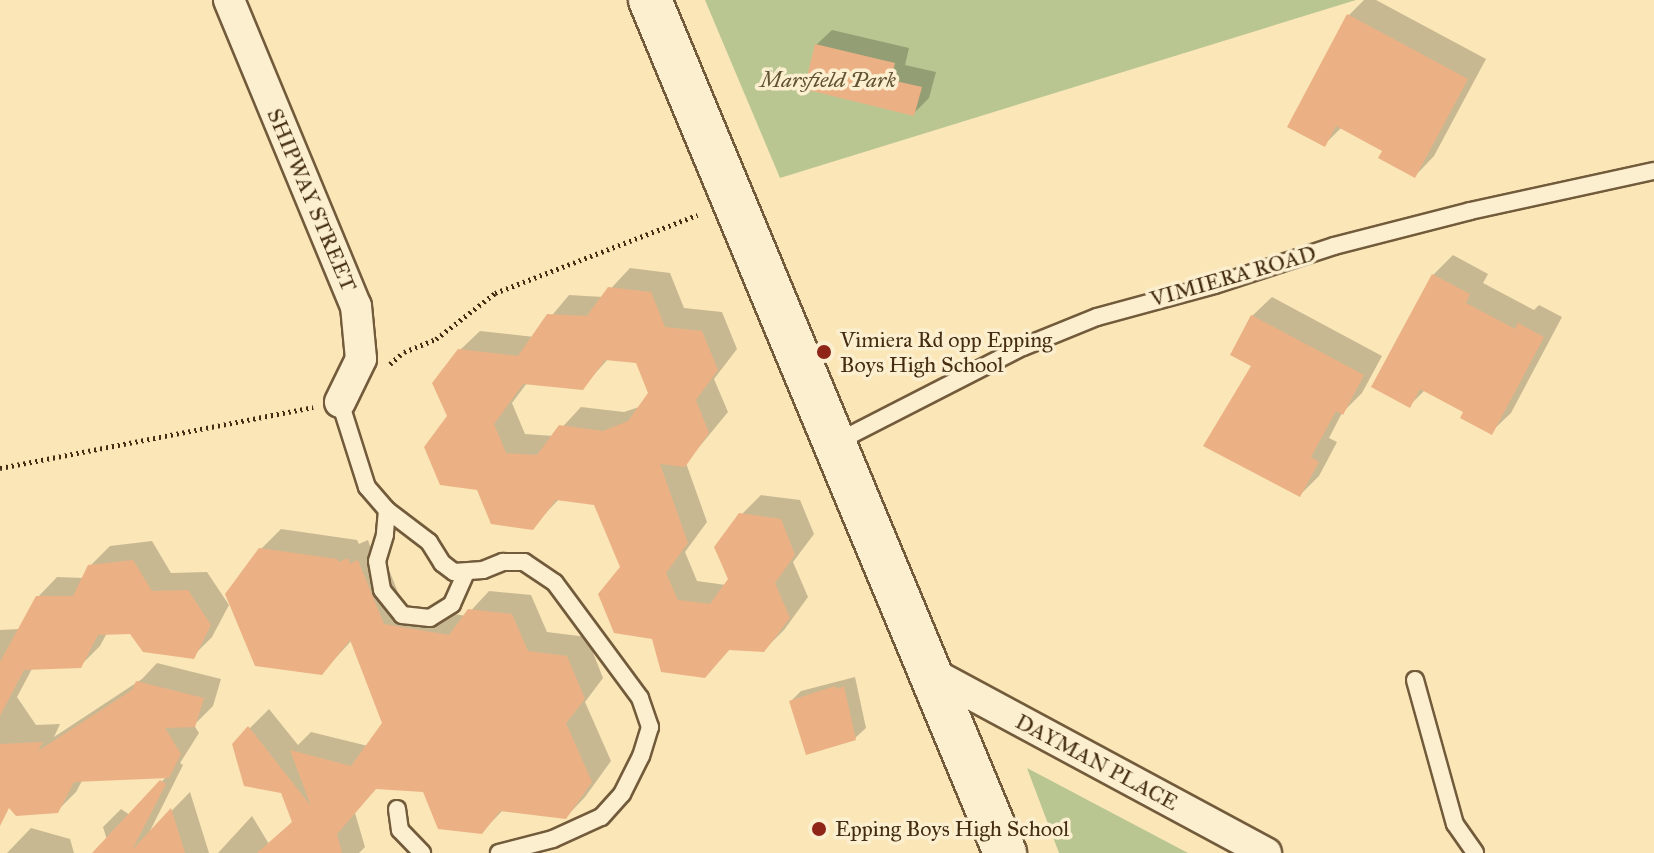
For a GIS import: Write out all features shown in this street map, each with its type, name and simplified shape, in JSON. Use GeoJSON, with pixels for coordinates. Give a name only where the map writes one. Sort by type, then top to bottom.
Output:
{"type":"FeatureCollection","features":[{"type":"Feature","properties":{"kind":"street","name":"SHIPWAY STREET"},"geometry":{"type":"LineString","coordinates":[[229,0],[356,306],[361,359],[340,402]]}},
{"type":"Feature","properties":{"kind":"street"},"geometry":{"type":"LineString","coordinates":[[650,0],[1005,853]]}},
{"type":"Feature","properties":{"kind":"street","name":"DAYMAN PLACE"},"geometry":{"type":"LineString","coordinates":[[928,671],[1266,853]]}},
{"type":"Feature","properties":{"kind":"lane","name":"VIMIERA ROAD"},"geometry":{"type":"LineString","coordinates":[[834,443],[1023,347],[1097,317],[1215,285],[1334,246],[1654,171]]}},
{"type":"Feature","properties":{"kind":"lane"},"geometry":{"type":"LineString","coordinates":[[340,402],[367,487],[387,510],[429,542],[442,563],[454,572],[503,562],[524,562],[555,583],[640,698],[650,727],[641,756],[622,794],[601,817],[553,839],[499,853]]}},
{"type":"Feature","properties":{"kind":"lane"},"geometry":{"type":"LineString","coordinates":[[387,510],[385,535],[377,561],[382,590],[402,615],[430,618],[452,604],[466,572]]}},
{"type":"Feature","properties":{"kind":"lane"},"geometry":{"type":"LineString","coordinates":[[1415,680],[1455,824],[1475,853]]}},
{"type":"Feature","properties":{"kind":"lane"},"geometry":{"type":"LineString","coordinates":[[397,809],[400,830],[422,853]]}},
{"type":"Feature","properties":{"kind":"green space","name":"Marsfield Park"},"geometry":{"type":"Polygon","coordinates":[[[705,0],[1356,0],[780,178],[705,0]]]}},
{"type":"Feature","properties":{"kind":"green space"},"geometry":{"type":"Polygon","coordinates":[[[1027,768],[1188,853],[1059,853],[1027,768]]]}},
{"type":"Feature","properties":{"kind":"building"},"geometry":{"type":"Polygon","coordinates":[[[1347,14],[1468,79],[1415,178],[1378,158],[1382,151],[1336,126],[1325,147],[1287,127],[1347,14]]]}},
{"type":"Feature","properties":{"kind":"building"},"geometry":{"type":"Polygon","coordinates":[[[815,44],[895,63],[891,80],[922,87],[914,116],[804,89],[815,44]]]}},
{"type":"Feature","properties":{"kind":"building"},"geometry":{"type":"Polygon","coordinates":[[[1432,274],[1470,294],[1466,303],[1515,329],[1518,323],[1544,337],[1492,435],[1460,418],[1463,412],[1420,389],[1410,408],[1371,387],[1432,274]]]}},
{"type":"Feature","properties":{"kind":"building"},"geometry":{"type":"Polygon","coordinates":[[[608,287],[651,292],[665,327],[702,331],[718,370],[696,400],[709,433],[685,467],[660,464],[688,543],[666,573],[678,600],[710,604],[728,579],[714,547],[739,513],[781,519],[795,555],[775,583],[790,618],[764,652],[729,650],[705,678],[661,672],[652,639],[614,633],[598,594],[620,567],[594,505],[556,500],[533,530],[491,524],[477,490],[440,485],[424,447],[447,416],[432,383],[458,349],[518,356],[547,314],[587,316],[608,287]],[[605,360],[583,390],[523,384],[494,424],[506,453],[537,455],[559,425],[603,431],[628,421],[648,393],[636,363],[605,360]]]}},
{"type":"Feature","properties":{"kind":"building"},"geometry":{"type":"Polygon","coordinates":[[[1251,315],[1364,375],[1343,415],[1336,411],[1311,457],[1319,462],[1300,497],[1203,446],[1251,366],[1230,355],[1251,315]]]}},
{"type":"Feature","properties":{"kind":"building"},"geometry":{"type":"Polygon","coordinates":[[[259,548],[337,559],[339,562],[348,558],[350,564],[358,560],[384,624],[449,635],[468,609],[512,614],[528,651],[567,656],[585,699],[566,723],[592,782],[566,819],[500,811],[482,834],[438,829],[423,792],[376,789],[337,834],[342,853],[257,853],[292,822],[281,793],[244,786],[232,744],[248,726],[311,806],[290,750],[351,766],[382,723],[350,640],[322,675],[255,666],[225,594],[259,548]]]}},
{"type":"Feature","properties":{"kind":"building"},"geometry":{"type":"Polygon","coordinates":[[[133,560],[152,591],[188,590],[211,625],[194,659],[143,652],[130,634],[98,635],[81,668],[24,670],[0,716],[0,662],[36,596],[73,596],[88,565],[133,560]]]}},
{"type":"Feature","properties":{"kind":"building"},"geometry":{"type":"Polygon","coordinates":[[[136,681],[204,698],[195,727],[165,728],[181,754],[169,778],[74,782],[58,813],[16,816],[9,808],[0,826],[0,744],[43,742],[38,751],[132,690],[136,681]]]}},
{"type":"Feature","properties":{"kind":"building"},"geometry":{"type":"Polygon","coordinates":[[[835,686],[837,689],[844,686],[856,740],[806,755],[789,701],[835,686]]]}},
{"type":"Feature","properties":{"kind":"building"},"geometry":{"type":"Polygon","coordinates":[[[160,780],[166,784],[132,850],[171,808],[185,853],[92,853],[160,780]]]}},
{"type":"Feature","properties":{"kind":"place","name":"Vimiera Rd opp Epping Boys High School"},"geometry":{"type":"Point","coordinates":[824,352]}},
{"type":"Feature","properties":{"kind":"place","name":"Epping Boys High School"},"geometry":{"type":"Point","coordinates":[819,829]}}]}
